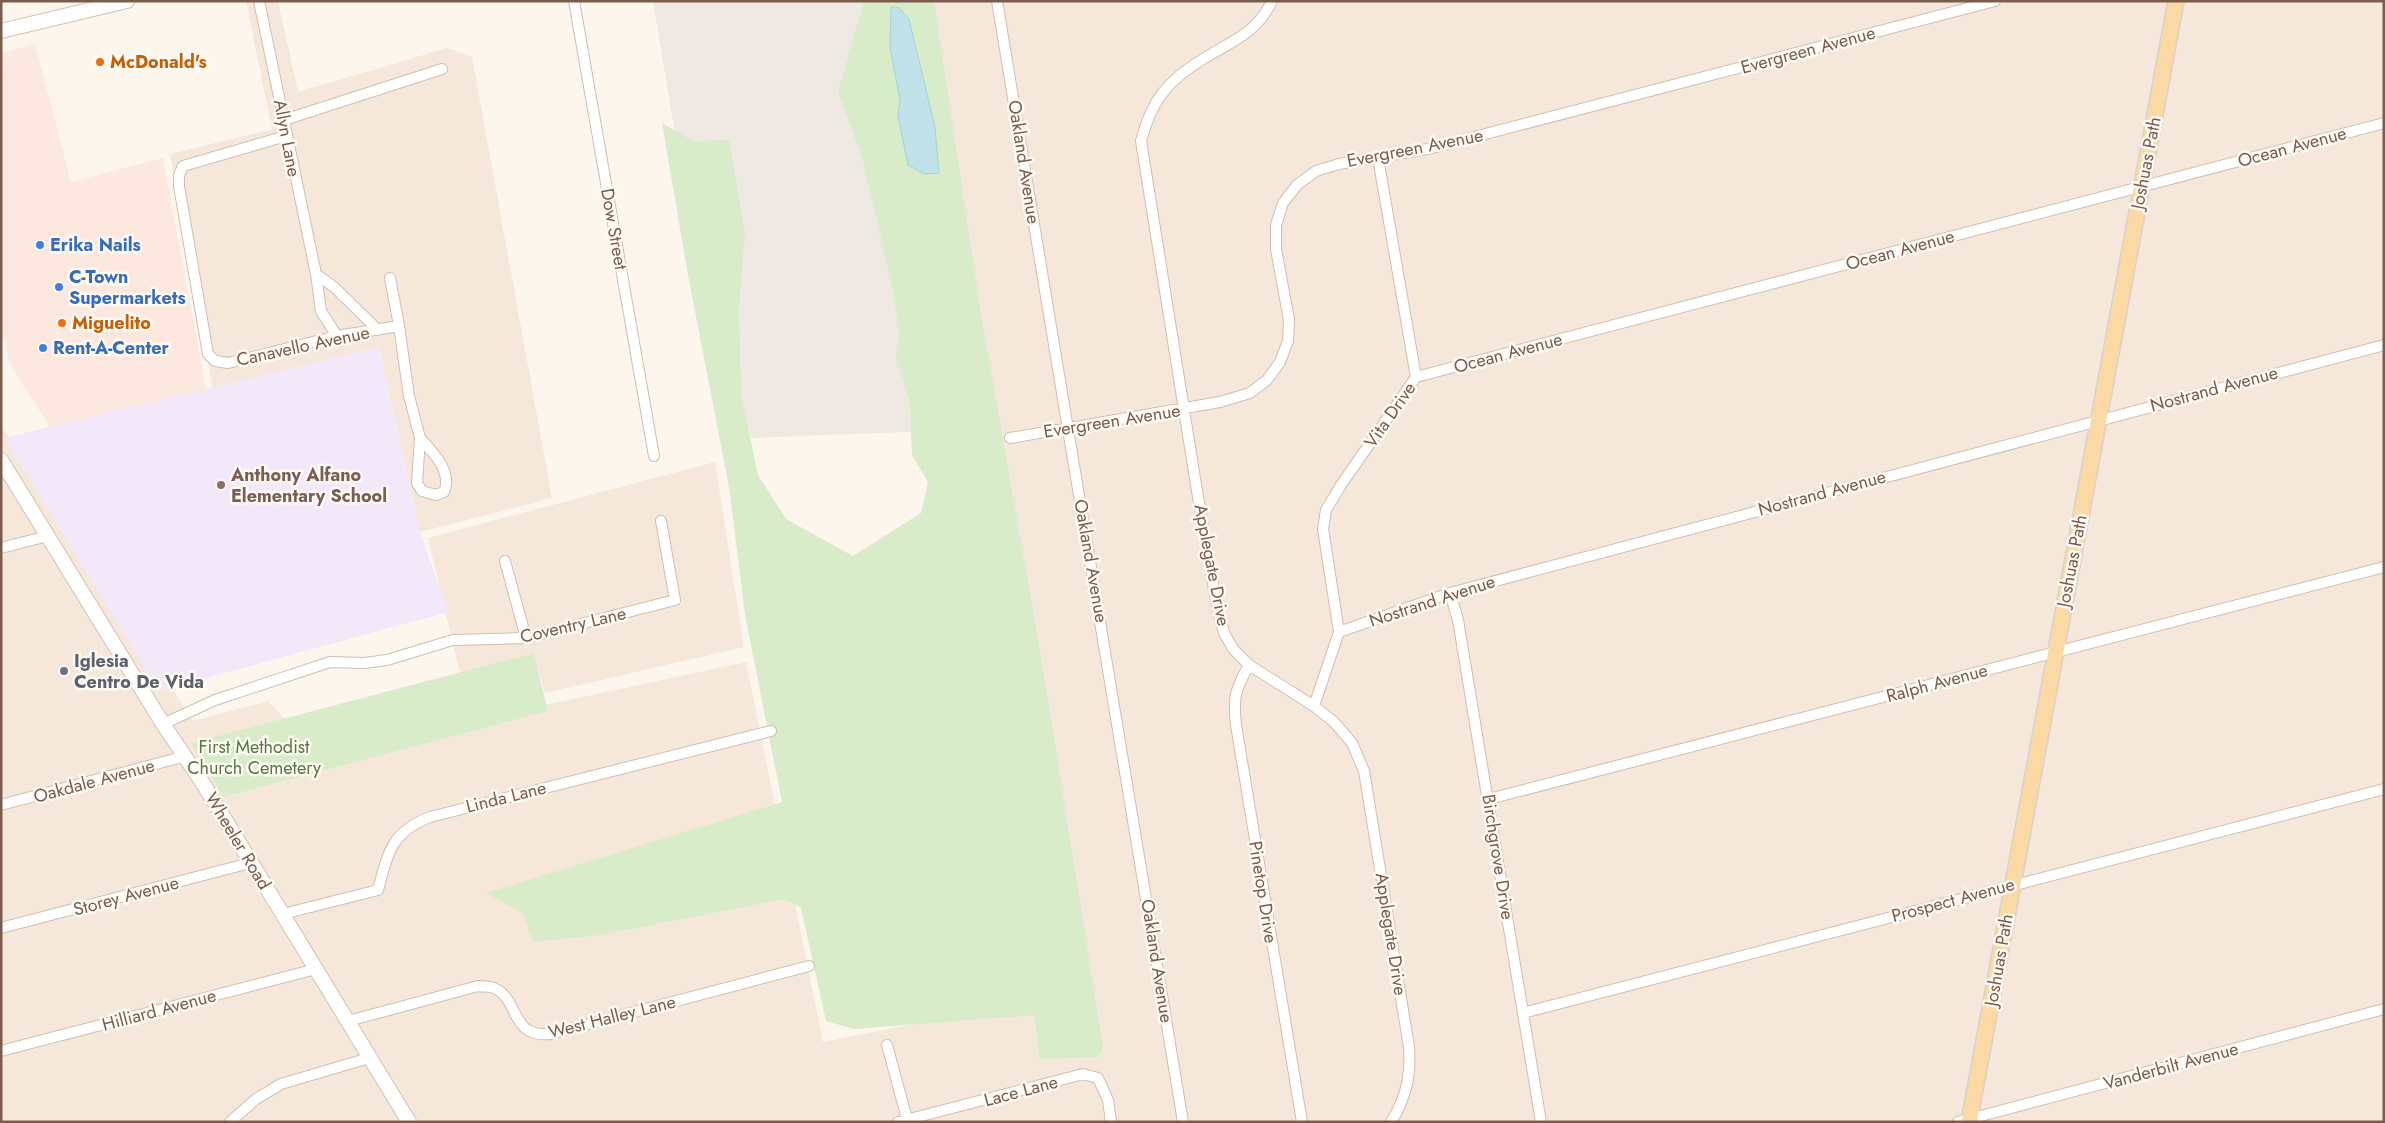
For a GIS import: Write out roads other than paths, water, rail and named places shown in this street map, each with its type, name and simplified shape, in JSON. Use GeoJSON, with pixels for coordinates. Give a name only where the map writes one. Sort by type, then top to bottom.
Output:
{"type":"FeatureCollection","features":[{"type":"Feature","properties":{"kind":"main road"},"geometry":{"type":"LineString","coordinates":[[1,31],[127,1]]}},
{"type":"Feature","properties":{"kind":"main road","name":"Joshuas Path"},"geometry":{"type":"LineString","coordinates":[[1965,1121],[2012,885],[2176,1]]}},
{"type":"Feature","properties":{"kind":"main road","name":"Wheeler Road"},"geometry":{"type":"LineString","coordinates":[[1,460],[163,724],[186,756],[409,1122]]}},
{"type":"Feature","properties":{"kind":"street","name":"Allyn Lane"},"geometry":{"type":"LineString","coordinates":[[259,1],[316,274],[321,312],[337,336]]}},
{"type":"Feature","properties":{"kind":"street","name":"Dow Street"},"geometry":{"type":"LineString","coordinates":[[574,1],[654,456]]}},
{"type":"Feature","properties":{"kind":"street","name":"Oakland Avenue"},"geometry":{"type":"LineString","coordinates":[[998,1],[1183,1122]]}},
{"type":"Feature","properties":{"kind":"street","name":"Applegate Drive"},"geometry":{"type":"LineString","coordinates":[[1272,1],[1268,10],[1249,32],[1197,63],[1163,91],[1147,116],[1141,141],[1219,615],[1224,633],[1249,665],[1314,706],[1334,722],[1352,743],[1364,772],[1409,1047],[1410,1069],[1407,1090],[1391,1122]]}},
{"type":"Feature","properties":{"kind":"street","name":"Evergreen Avenue"},"geometry":{"type":"LineString","coordinates":[[1010,438],[1185,409],[1250,393],[1267,380],[1280,362],[1288,341],[1288,320],[1276,249],[1276,225],[1283,203],[1297,185],[1316,171],[1339,164],[1428,149],[1484,135],[1995,1]]}},
{"type":"Feature","properties":{"kind":"street"},"geometry":{"type":"LineString","coordinates":[[284,120],[442,69]]}},
{"type":"Feature","properties":{"kind":"street","name":"Ocean Avenue"},"geometry":{"type":"LineString","coordinates":[[1416,376],[2384,123]]}},
{"type":"Feature","properties":{"kind":"street","name":"Canavello Avenue"},"geometry":{"type":"LineString","coordinates":[[286,136],[184,166],[180,175],[179,186],[208,354],[215,361],[228,363],[337,336],[399,326]]}},
{"type":"Feature","properties":{"kind":"street","name":"Vita Drive"},"geometry":{"type":"LineString","coordinates":[[1339,632],[1323,529],[1326,510],[1340,485],[1416,376],[1378,158]]}},
{"type":"Feature","properties":{"kind":"street"},"geometry":{"type":"LineString","coordinates":[[316,274],[334,287],[378,330]]}},
{"type":"Feature","properties":{"kind":"street"},"geometry":{"type":"LineString","coordinates":[[390,278],[409,396],[420,438],[417,483],[422,490],[436,495],[444,492],[447,486],[446,478],[436,455],[420,438]]}},
{"type":"Feature","properties":{"kind":"street","name":"Nostrand Avenue"},"geometry":{"type":"LineString","coordinates":[[1339,632],[1450,593],[2384,345]]}},
{"type":"Feature","properties":{"kind":"street","name":"Coventry Lane"},"geometry":{"type":"LineString","coordinates":[[163,724],[215,700],[330,662],[364,663],[387,660],[453,640],[526,638],[675,600],[660,521]]}},
{"type":"Feature","properties":{"kind":"street"},"geometry":{"type":"LineString","coordinates":[[1,548],[48,536]]}},
{"type":"Feature","properties":{"kind":"street"},"geometry":{"type":"LineString","coordinates":[[505,561],[526,638]]}},
{"type":"Feature","properties":{"kind":"street","name":"Ralph Avenue"},"geometry":{"type":"LineString","coordinates":[[1489,799],[2384,567]]}},
{"type":"Feature","properties":{"kind":"street","name":"Birchgrove Drive"},"geometry":{"type":"LineString","coordinates":[[1450,593],[1458,620],[1542,1122]]}},
{"type":"Feature","properties":{"kind":"street"},"geometry":{"type":"LineString","coordinates":[[1314,706],[1339,632]]}},
{"type":"Feature","properties":{"kind":"street","name":"Pinetop Drive"},"geometry":{"type":"LineString","coordinates":[[1249,665],[1240,682],[1234,700],[1236,726],[1302,1122]]}},
{"type":"Feature","properties":{"kind":"street","name":"Linda Lane"},"geometry":{"type":"LineString","coordinates":[[283,914],[378,890],[388,855],[398,837],[412,824],[430,817],[771,731]]}},
{"type":"Feature","properties":{"kind":"street","name":"Oakdale Avenue"},"geometry":{"type":"LineString","coordinates":[[1,805],[186,756]]}},
{"type":"Feature","properties":{"kind":"street","name":"Prospect Avenue"},"geometry":{"type":"LineString","coordinates":[[1523,1013],[2384,789]]}},
{"type":"Feature","properties":{"kind":"street","name":"Storey Avenue"},"geometry":{"type":"LineString","coordinates":[[1,928],[250,863]]}},
{"type":"Feature","properties":{"kind":"street","name":"West Halley Lane"},"geometry":{"type":"LineString","coordinates":[[348,1021],[478,986],[494,988],[504,997],[523,1026],[536,1035],[551,1034],[808,966]]}},
{"type":"Feature","properties":{"kind":"street","name":"Hilliard Avenue"},"geometry":{"type":"LineString","coordinates":[[1,1051],[316,969]]}},
{"type":"Feature","properties":{"kind":"street","name":"Vanderbilt Avenue"},"geometry":{"type":"LineString","coordinates":[[1965,1121],[2384,1010]]}},
{"type":"Feature","properties":{"kind":"street"},"geometry":{"type":"LineString","coordinates":[[887,1045],[903,1120]]}},
{"type":"Feature","properties":{"kind":"street"},"geometry":{"type":"LineString","coordinates":[[230,1122],[256,1099],[281,1084],[369,1058]]}},
{"type":"Feature","properties":{"kind":"street","name":"Lace Lane"},"geometry":{"type":"LineString","coordinates":[[903,1120],[1084,1074],[1098,1078],[1108,1100],[1111,1122]]}},
{"type":"Feature","properties":{"kind":"water"},"geometry":{"type":"Polygon","coordinates":[[[891,7],[898,7],[909,19],[935,127],[939,173],[924,174],[908,165],[898,116],[900,100],[890,47],[891,7]]]}},
{"type":"Feature","properties":{"kind":"place","name":"McDonald's"},"geometry":{"type":"Point","coordinates":[100,62]}},
{"type":"Feature","properties":{"kind":"place","name":"Erika Nails"},"geometry":{"type":"Point","coordinates":[40,245]}},
{"type":"Feature","properties":{"kind":"place","name":"C‑Town Supermarkets"},"geometry":{"type":"Point","coordinates":[59,287]}},
{"type":"Feature","properties":{"kind":"place","name":"Miguelito"},"geometry":{"type":"Point","coordinates":[62,323]}},
{"type":"Feature","properties":{"kind":"place","name":"Rent-A-Center"},"geometry":{"type":"Point","coordinates":[43,348]}},
{"type":"Feature","properties":{"kind":"place","name":"Anthony Alfano Elementary School"},"geometry":{"type":"Point","coordinates":[221,485]}},
{"type":"Feature","properties":{"kind":"place","name":"Iglesia Centro De Vida"},"geometry":{"type":"Point","coordinates":[64,671]}},
{"type":"Feature","properties":{"kind":"park label","name":"First Methodist Church Cemetery"},"geometry":{"type":"Point","coordinates":[254,758]}}]}
